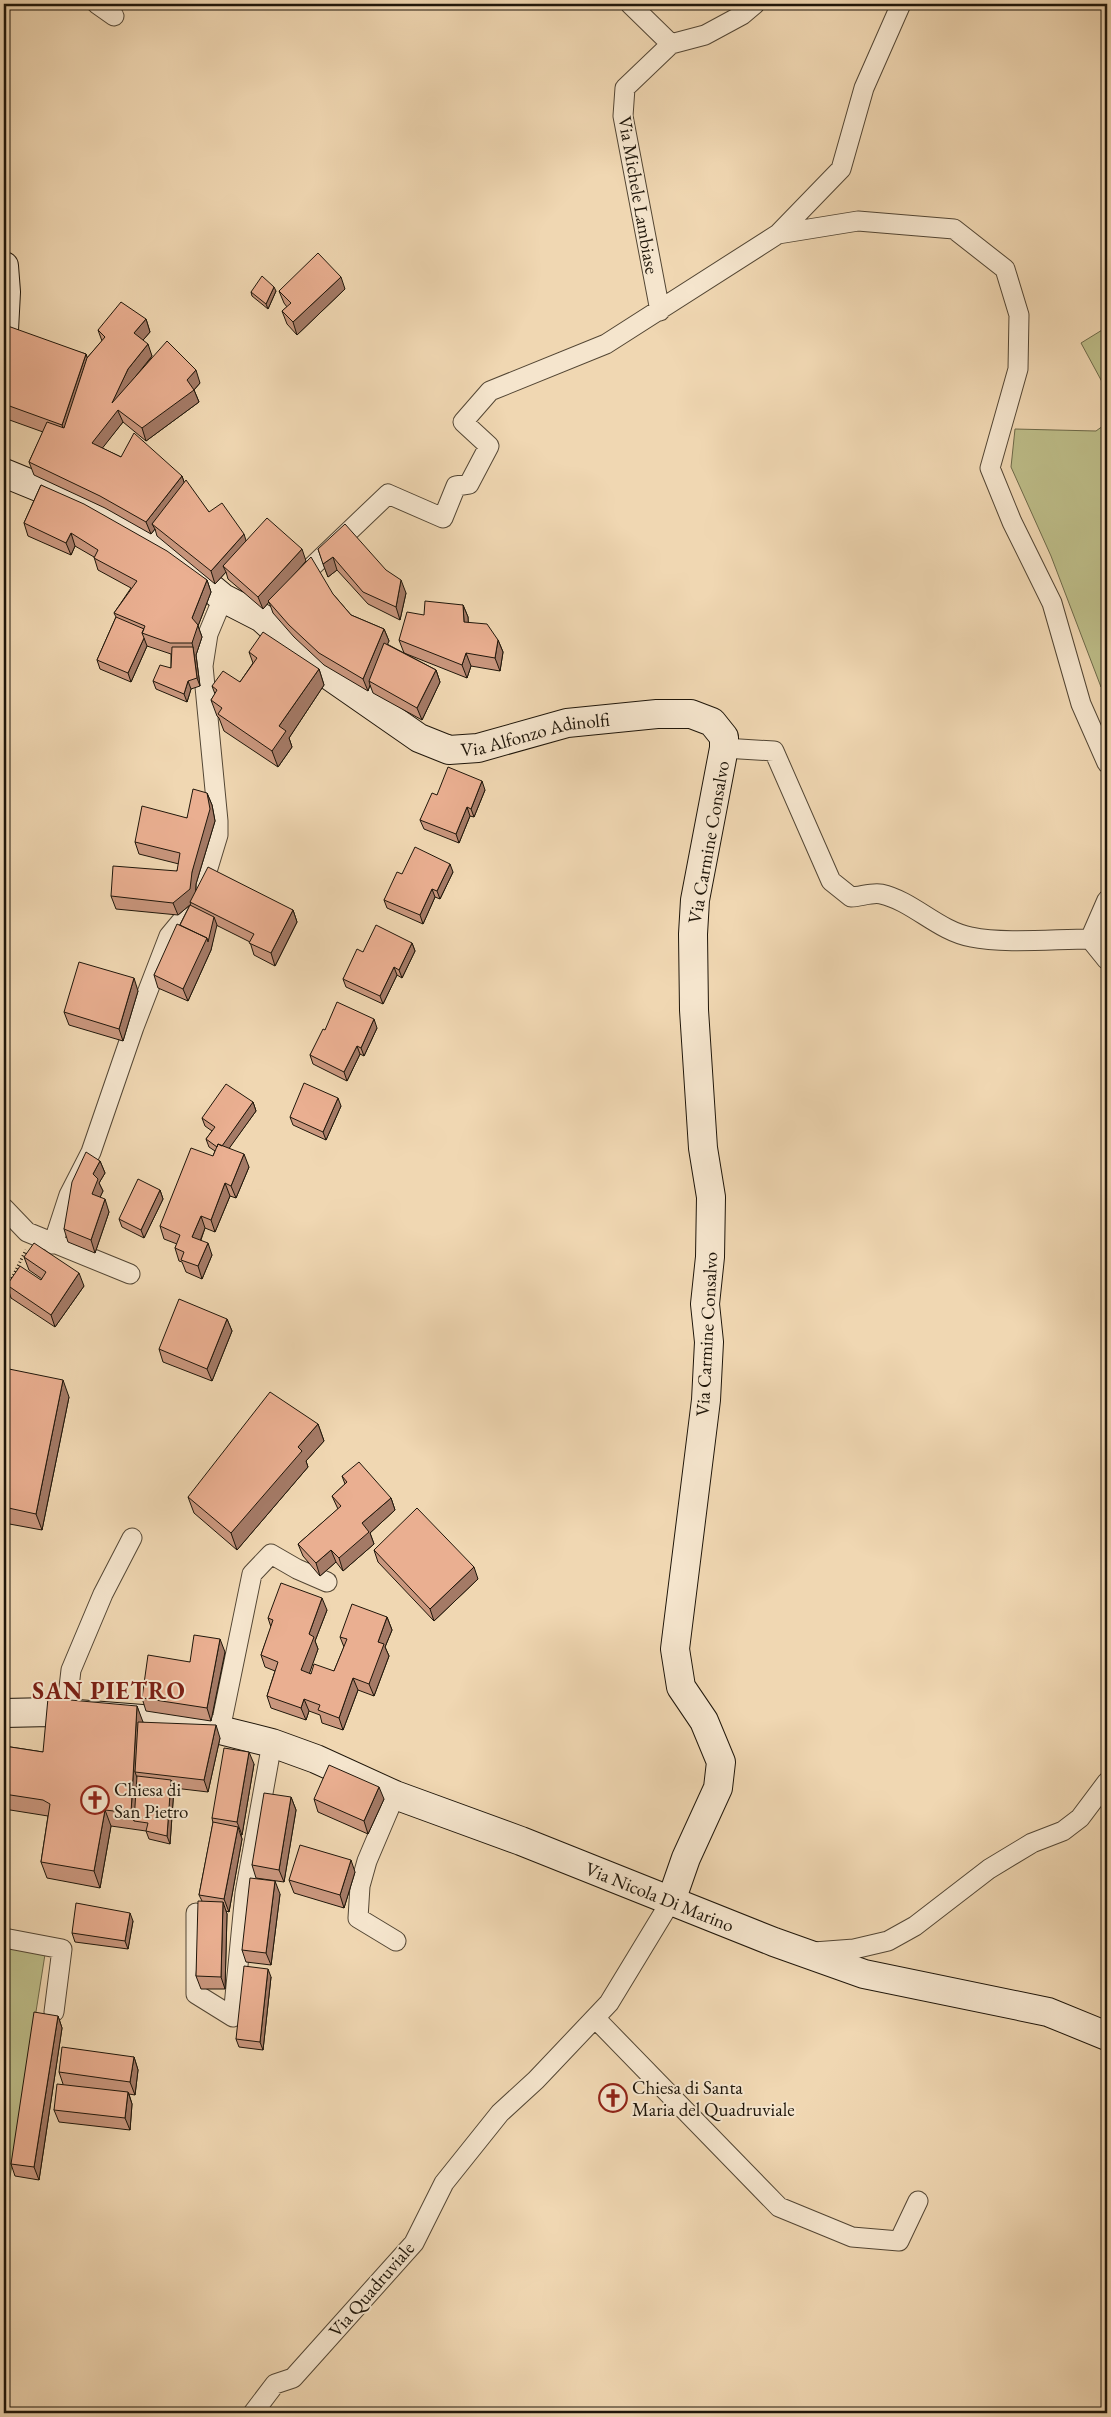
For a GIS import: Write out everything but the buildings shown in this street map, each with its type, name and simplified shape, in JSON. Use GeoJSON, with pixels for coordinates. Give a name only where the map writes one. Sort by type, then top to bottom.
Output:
{"type":"FeatureCollection","features":[{"type":"Feature","properties":{"kind":"street"},"geometry":{"type":"LineString","coordinates":[[97,4],[114,16]]}},
{"type":"Feature","properties":{"kind":"street"},"geometry":{"type":"LineString","coordinates":[[630,4],[671,44],[705,36],[742,15],[755,4]]}},
{"type":"Feature","properties":{"kind":"street"},"geometry":{"type":"LineString","coordinates":[[274,604],[319,558],[388,494],[443,518],[456,486],[470,484],[489,446],[463,422],[490,391],[606,344],[778,234],[841,169],[864,88],[901,4]]}},
{"type":"Feature","properties":{"kind":"street","name":"Via Michele Lambiase"},"geometry":{"type":"LineString","coordinates":[[660,311],[623,116],[625,88],[671,44]]}},
{"type":"Feature","properties":{"kind":"street"},"geometry":{"type":"LineString","coordinates":[[778,234],[858,221],[954,229],[1005,269],[1019,315],[1018,369],[990,468],[1012,522],[1052,603],[1081,704],[1107,763]]}},
{"type":"Feature","properties":{"kind":"street"},"geometry":{"type":"LineString","coordinates":[[4,266],[6,292],[4,330]]}},
{"type":"Feature","properties":{"kind":"street","name":"Via Alfonzo Adinolfi"},"geometry":{"type":"LineString","coordinates":[[4,473],[97,511],[176,559],[223,598],[274,604],[314,665],[419,738],[449,750],[478,748],[567,723],[657,714],[691,714],[712,722],[724,737],[724,748]]}},
{"type":"Feature","properties":{"kind":"street"},"geometry":{"type":"LineString","coordinates":[[53,1244],[69,1195],[91,1152],[151,980],[169,936],[198,901],[218,835],[207,721],[204,666],[208,634],[223,598]]}},
{"type":"Feature","properties":{"kind":"street"},"geometry":{"type":"LineString","coordinates":[[724,748],[774,751],[822,864],[831,881],[851,897],[878,893],[889,896],[932,920],[970,937],[1018,940],[1090,939]]}},
{"type":"Feature","properties":{"kind":"street","name":"Via Carmine Consalvo"},"geometry":{"type":"LineString","coordinates":[[671,1901],[686,1858],[718,1788],[721,1762],[704,1721],[681,1687],[675,1649],[706,1400],[709,1342],[705,1304],[710,1258],[711,1197],[703,1148],[694,1010],[693,934],[698,881],[724,748]]}},
{"type":"Feature","properties":{"kind":"street"},"geometry":{"type":"LineString","coordinates":[[1090,939],[1107,900]]}},
{"type":"Feature","properties":{"kind":"street"},"geometry":{"type":"LineString","coordinates":[[1090,939],[1107,960]]}},
{"type":"Feature","properties":{"kind":"street"},"geometry":{"type":"LineString","coordinates":[[4,1208],[27,1232],[130,1274]]}},
{"type":"Feature","properties":{"kind":"street"},"geometry":{"type":"LineString","coordinates":[[66,1713],[71,1670],[103,1594],[132,1538]]}},
{"type":"Feature","properties":{"kind":"street"},"geometry":{"type":"LineString","coordinates":[[220,1730],[252,1574],[271,1554],[297,1569],[327,1582]]}},
{"type":"Feature","properties":{"kind":"street","name":"Via Nicola Di Marino"},"geometry":{"type":"LineString","coordinates":[[4,1713],[66,1713],[142,1719],[220,1730],[272,1743],[316,1759],[396,1795],[521,1841],[805,1953],[864,1974],[1048,2012],[1107,2036]]}},
{"type":"Feature","properties":{"kind":"street"},"geometry":{"type":"LineString","coordinates":[[196,1914],[196,1994],[233,2017],[245,1892],[272,1743]]}},
{"type":"Feature","properties":{"kind":"street"},"geometry":{"type":"LineString","coordinates":[[805,1953],[854,1949],[888,1941],[915,1926],[989,1869],[1032,1843],[1063,1831],[1080,1818],[1107,1782]]}},
{"type":"Feature","properties":{"kind":"street"},"geometry":{"type":"LineString","coordinates":[[396,1795],[367,1861],[360,1886],[358,1918],[396,1941]]}},
{"type":"Feature","properties":{"kind":"street","name":"Via Quadruviale"},"geometry":{"type":"LineString","coordinates":[[253,2413],[275,2384],[293,2378],[414,2243],[444,2183],[500,2113],[536,2080],[609,2003],[671,1901]]}},
{"type":"Feature","properties":{"kind":"street"},"geometry":{"type":"LineString","coordinates":[[4,1938],[62,1949],[54,2012]]}},
{"type":"Feature","properties":{"kind":"street"},"geometry":{"type":"LineString","coordinates":[[594,2018],[780,2207],[852,2237],[900,2241],[918,2201]]}},
{"type":"Feature","properties":{"kind":"path"},"geometry":{"type":"LineString","coordinates":[[4,1294],[34,1235]]}},
{"type":"Feature","properties":{"kind":"green space"},"geometry":{"type":"Polygon","coordinates":[[[1107,327],[1107,391],[1081,343],[1107,327]]]}},
{"type":"Feature","properties":{"kind":"green space"},"geometry":{"type":"Polygon","coordinates":[[[1107,423],[1107,662],[1101,687],[1051,556],[1011,467],[1015,429],[1096,431],[1107,423]]]}},
{"type":"Feature","properties":{"kind":"green space"},"geometry":{"type":"Polygon","coordinates":[[[4,1941],[46,1948],[4,2215],[4,1941]]]}},
{"type":"Feature","properties":{"kind":"place","name":"Chiesa di San Pietro"},"geometry":{"type":"Point","coordinates":[95,1800]}},
{"type":"Feature","properties":{"kind":"place","name":"Chiesa di Santa Maria del Quadruviale"},"geometry":{"type":"Point","coordinates":[613,2098]}},
{"type":"Feature","properties":{"kind":"district","name":"SAN PIETRO"},"geometry":{"type":"Point","coordinates":[109,1691]}}]}
